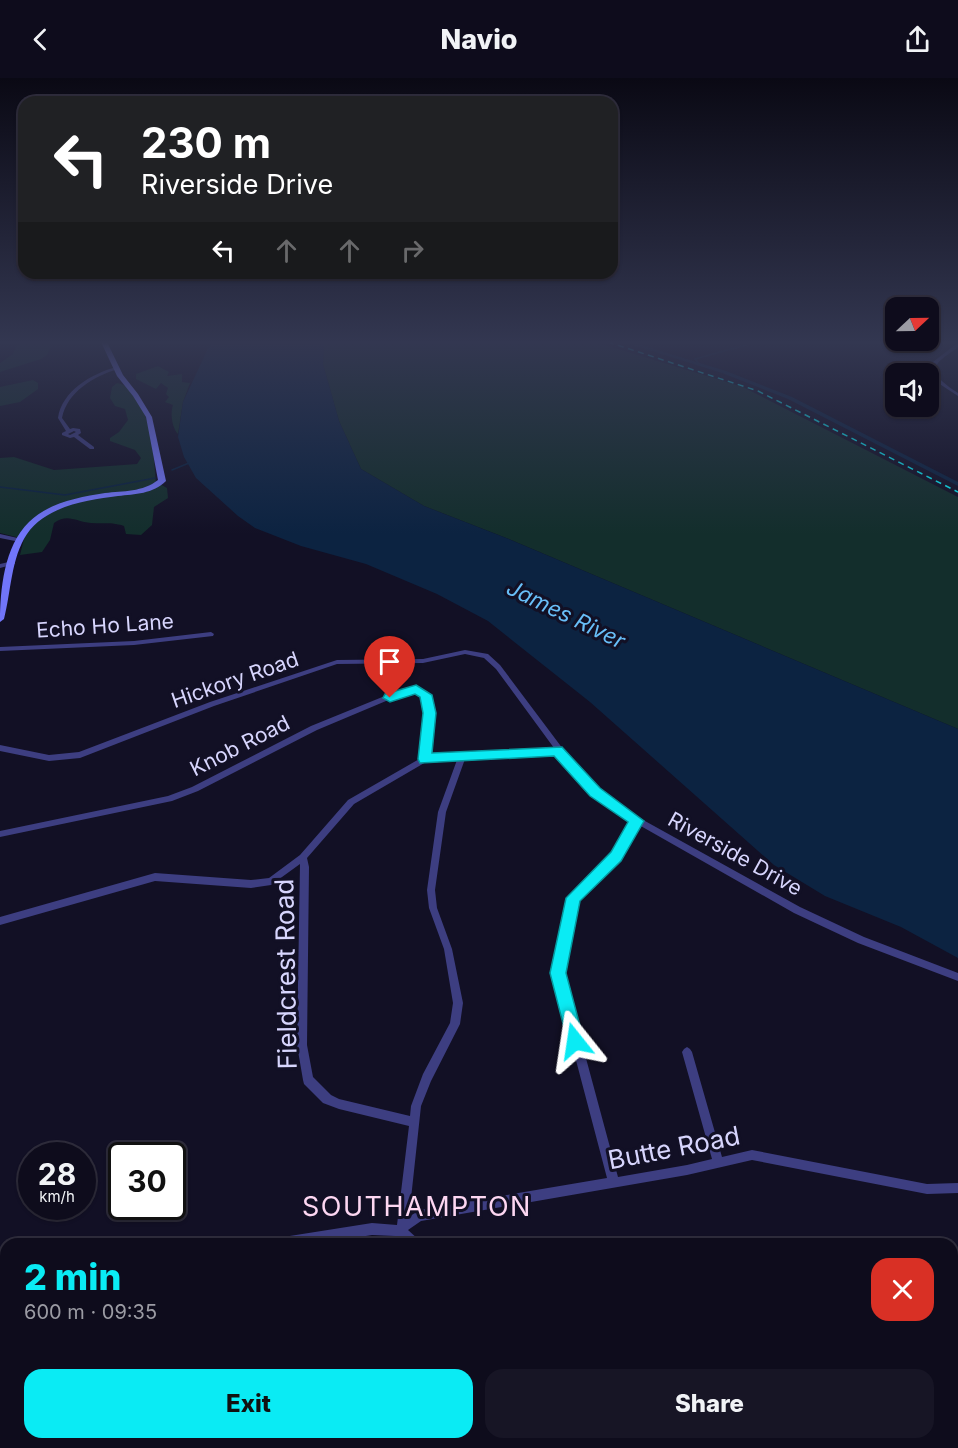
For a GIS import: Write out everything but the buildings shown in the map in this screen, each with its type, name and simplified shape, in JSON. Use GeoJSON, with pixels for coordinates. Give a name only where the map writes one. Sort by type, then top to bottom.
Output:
{"type":"FeatureCollection","features":[{"type":"Feature","properties":{"kind":"street"},"geometry":{"type":"LineString","coordinates":[[63,406],[60,418],[68,430],[79,430],[75,435],[92,448]]}},
{"type":"Feature","properties":{"kind":"street"},"geometry":{"type":"LineString","coordinates":[[0,619],[20,540],[30,525],[62,507],[86,500],[149,489],[162,482],[149,417],[142,406]]}},
{"type":"Feature","properties":{"kind":"street"},"geometry":{"type":"LineString","coordinates":[[0,536],[20,540]]}},
{"type":"Feature","properties":{"kind":"street"},"geometry":{"type":"LineString","coordinates":[[0,566],[14,563]]}},
{"type":"Feature","properties":{"kind":"street","name":"Echo Ho Lane"},"geometry":{"type":"LineString","coordinates":[[0,649],[134,644],[212,634]]}},
{"type":"Feature","properties":{"kind":"street","name":"Hickory Road"},"geometry":{"type":"LineString","coordinates":[[0,748],[49,758],[80,755],[212,704],[337,662],[423,661],[465,651],[486,656]]}},
{"type":"Feature","properties":{"kind":"street","name":"Riverside Drive"},"geometry":{"type":"LineString","coordinates":[[486,656],[498,667],[558,750],[595,792],[637,821],[797,910],[861,940],[958,977]]}},
{"type":"Feature","properties":{"kind":"street","name":"Knob Road"},"geometry":{"type":"LineString","coordinates":[[0,834],[168,799],[195,789],[314,728],[404,691],[421,691],[428,701],[425,759]]}},
{"type":"Feature","properties":{"kind":"street"},"geometry":{"type":"LineString","coordinates":[[0,921],[155,877],[251,884],[270,881],[303,857],[351,802],[425,759],[558,750]]}},
{"type":"Feature","properties":{"kind":"street"},"geometry":{"type":"LineString","coordinates":[[400,1238],[416,1106],[427,1078],[456,1024],[458,1003],[448,949],[433,908],[431,890],[442,812],[462,757]]}},
{"type":"Feature","properties":{"kind":"street"},"geometry":{"type":"LineString","coordinates":[[614,1183],[558,973],[573,898],[616,856],[637,821]]}},
{"type":"Feature","properties":{"kind":"street","name":"Fieldcrest Road"},"geometry":{"type":"LineString","coordinates":[[303,857],[305,878],[302,1045],[308,1080],[327,1099],[339,1104],[414,1122]]}},
{"type":"Feature","properties":{"kind":"street"},"geometry":{"type":"LineString","coordinates":[[687,1052],[718,1163]]}},
{"type":"Feature","properties":{"kind":"street","name":"Butte Road"},"geometry":{"type":"LineString","coordinates":[[401,1230],[419,1216],[614,1183],[752,1155],[927,1188],[958,1188]]}},
{"type":"Feature","properties":{"kind":"street"},"geometry":{"type":"LineString","coordinates":[[313,1238],[372,1228],[401,1230],[409,1238]]}},
{"type":"Feature","properties":{"kind":"green space"},"geometry":{"type":"Polygon","coordinates":[[[115,406],[141,406],[148,425],[156,482],[167,488],[168,498],[154,507],[152,525],[141,535],[126,534],[124,526],[120,525],[72,519],[59,520],[54,523],[50,540],[42,552],[20,555],[24,539],[0,533],[0,458],[14,457],[54,470],[137,464],[141,458],[135,450],[110,441],[110,438],[119,432],[128,420],[125,409],[115,406]]]}},
{"type":"Feature","properties":{"kind":"green space"},"geometry":{"type":"Polygon","coordinates":[[[173,406],[182,406],[178,434],[174,428],[173,406]]]}},
{"type":"Feature","properties":{"kind":"green space"},"geometry":{"type":"Polygon","coordinates":[[[335,406],[780,406],[958,497],[958,729],[511,540],[424,506],[361,469],[339,421],[335,406]]]}},
{"type":"Feature","properties":{"kind":"water","name":"James River"},"geometry":{"type":"Polygon","coordinates":[[[182,406],[335,406],[339,421],[361,469],[424,506],[511,540],[958,729],[958,958],[901,927],[825,896],[774,865],[590,702],[488,621],[437,594],[366,564],[301,546],[255,528],[238,516],[196,478],[184,457],[178,437],[182,406]]]}},
{"type":"Feature","properties":{"kind":"waterway"},"geometry":{"type":"LineString","coordinates":[[805,406],[958,484]]}},
{"type":"Feature","properties":{"kind":"waterway"},"geometry":{"type":"LineString","coordinates":[[172,470],[189,463]]}},
{"type":"Feature","properties":{"kind":"waterway"},"geometry":{"type":"LineString","coordinates":[[0,487],[65,495],[155,478]]}},
{"type":"Feature","properties":{"kind":"railway"},"geometry":{"type":"LineString","coordinates":[[788,406],[958,492]]}},
{"type":"Feature","properties":{"kind":"district","name":"SOUTHAMPTON"},"geometry":{"type":"Point","coordinates":[417,1207]}},
{"type":"Feature","properties":{"kind":"route"},"geometry":{"type":"LineString","coordinates":[[390,698],[404,691],[416,690],[426,695],[429,713],[425,759],[558,750],[595,792],[637,821],[616,856],[573,898],[558,973],[575,1041]]}}]}
